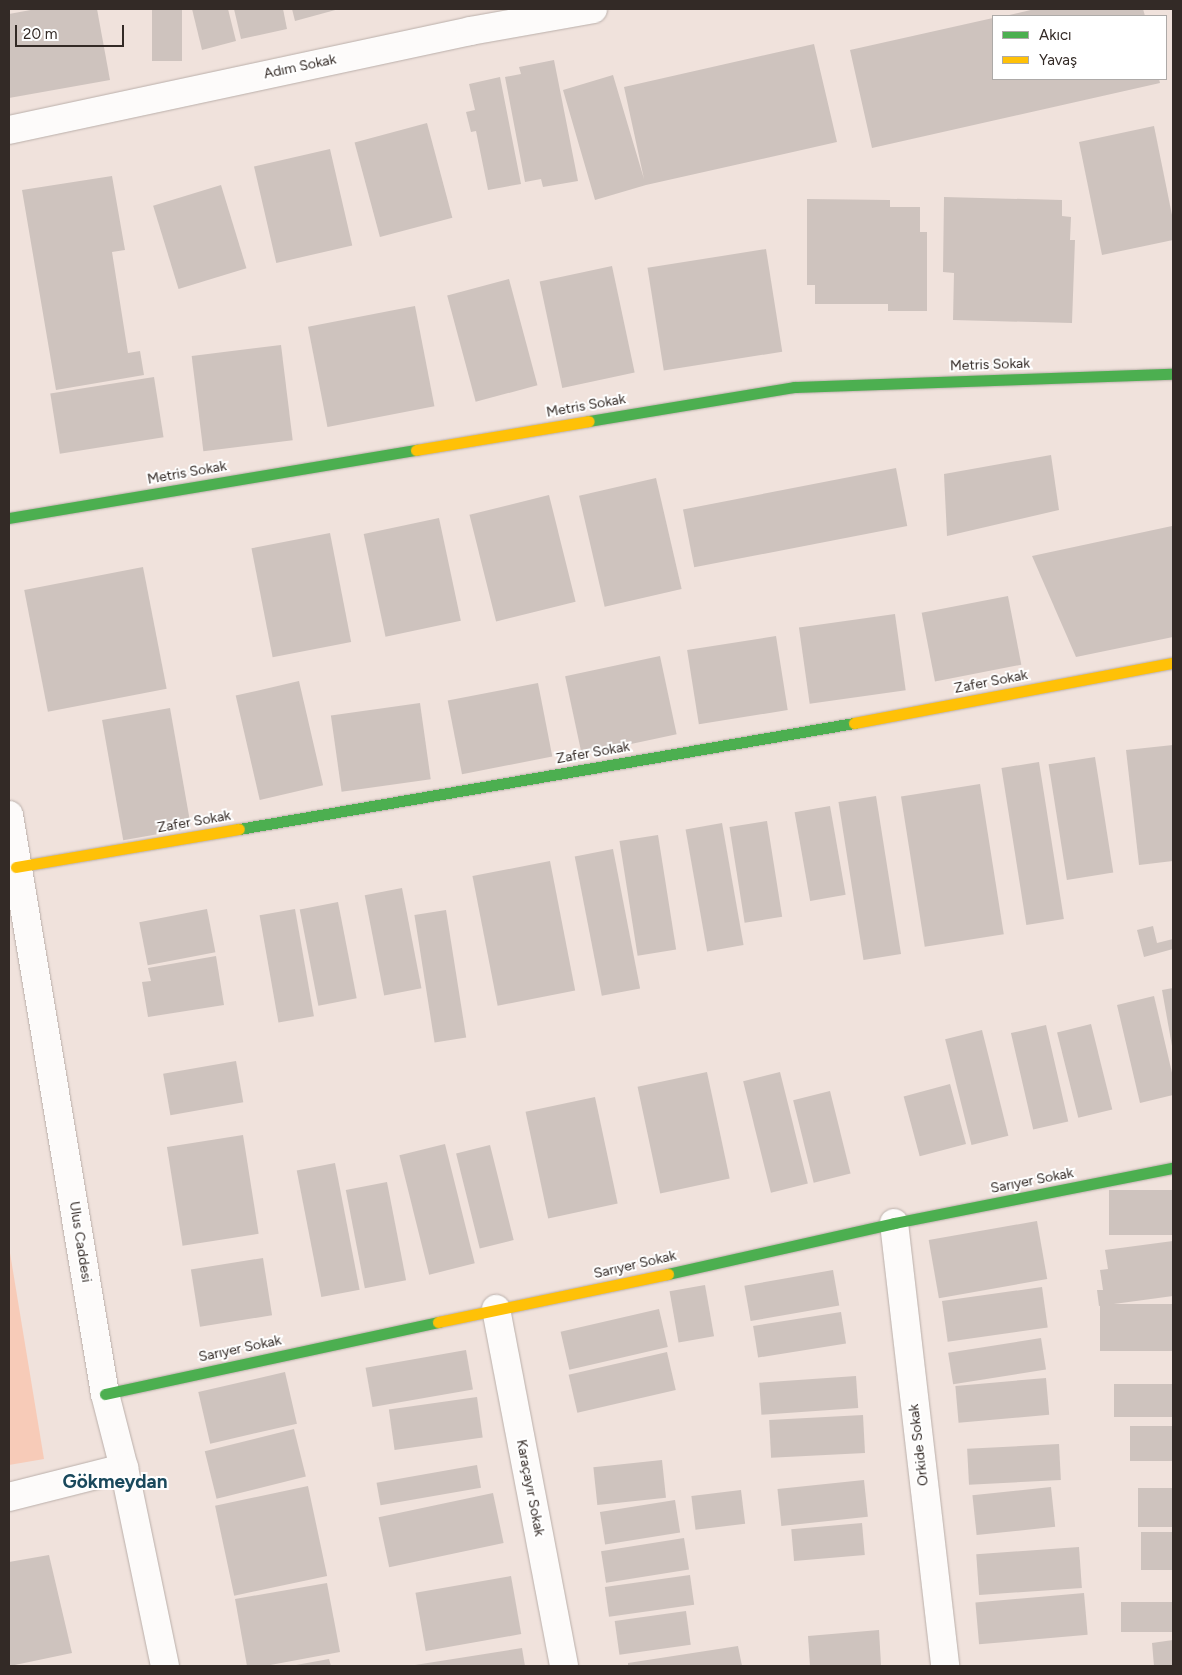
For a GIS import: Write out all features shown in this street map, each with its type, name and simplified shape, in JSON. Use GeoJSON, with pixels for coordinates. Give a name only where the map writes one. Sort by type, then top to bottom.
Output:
{"type":"FeatureCollection","features":[{"type":"Feature","properties":{"kind":"street","name":"Adım Sokak"},"geometry":{"type":"LineString","coordinates":[[9,130],[470,31],[593,9]]}},
{"type":"Feature","properties":{"kind":"street","name":"Metris Sokak"},"geometry":{"type":"LineString","coordinates":[[9,518],[794,387],[1173,374]]}},
{"type":"Feature","properties":{"kind":"street","name":"Zafer Sokak"},"geometry":{"type":"LineString","coordinates":[[16,868],[792,734],[1173,662]]}},
{"type":"Feature","properties":{"kind":"street","name":"Ulus Caddesi"},"geometry":{"type":"LineString","coordinates":[[9,815],[16,868],[17,921],[105,1394],[124,1468],[165,1666]]}},
{"type":"Feature","properties":{"kind":"street","name":"Sarıyer Sokak"},"geometry":{"type":"LineString","coordinates":[[105,1394],[496,1309],[510,1309],[894,1223],[1173,1168]]}},
{"type":"Feature","properties":{"kind":"street","name":"Orkide Sokak"},"geometry":{"type":"LineString","coordinates":[[894,1223],[945,1666]]}},
{"type":"Feature","properties":{"kind":"street","name":"Karaçayır Sokak"},"geometry":{"type":"LineString","coordinates":[[496,1309],[564,1666]]}},
{"type":"Feature","properties":{"kind":"street"},"geometry":{"type":"LineString","coordinates":[[9,1496],[124,1468]]}},
{"type":"Feature","properties":{"kind":"shaded area"},"geometry":{"type":"Polygon","coordinates":[[[9,1247],[44,1459],[9,1465],[9,1247]]]}},
{"type":"Feature","properties":{"kind":"building"},"geometry":{"type":"Polygon","coordinates":[[[36,9],[97,9],[110,80],[9,98],[9,14],[36,9]]]}},
{"type":"Feature","properties":{"kind":"building"},"geometry":{"type":"Polygon","coordinates":[[[152,9],[182,9],[182,61],[152,61],[152,9]]]}},
{"type":"Feature","properties":{"kind":"building"},"geometry":{"type":"Polygon","coordinates":[[[192,9],[228,9],[236,41],[202,50],[192,9]]]}},
{"type":"Feature","properties":{"kind":"building"},"geometry":{"type":"Polygon","coordinates":[[[234,9],[283,9],[287,29],[241,39],[234,9]]]}},
{"type":"Feature","properties":{"kind":"building"},"geometry":{"type":"Polygon","coordinates":[[[292,9],[339,9],[295,21],[292,9]]]}},
{"type":"Feature","properties":{"kind":"building"},"geometry":{"type":"Polygon","coordinates":[[[1035,9],[1143,9],[1145,15],[1009,15],[1035,9]]]}},
{"type":"Feature","properties":{"kind":"building"},"geometry":{"type":"Polygon","coordinates":[[[992,18],[992,80],[1159,80],[1160,83],[872,148],[850,50],[992,18]]]}},
{"type":"Feature","properties":{"kind":"building"},"geometry":{"type":"Polygon","coordinates":[[[814,44],[837,142],[646,185],[595,200],[563,90],[613,75],[644,179],[624,87],[814,44]]]}},
{"type":"Feature","properties":{"kind":"building"},"geometry":{"type":"Polygon","coordinates":[[[554,60],[578,181],[543,187],[541,179],[525,182],[505,77],[521,74],[519,67],[554,60]]]}},
{"type":"Feature","properties":{"kind":"building"},"geometry":{"type":"Polygon","coordinates":[[[500,77],[521,184],[488,190],[476,131],[471,132],[466,112],[475,110],[469,84],[500,77]]]}},
{"type":"Feature","properties":{"kind":"building"},"geometry":{"type":"Polygon","coordinates":[[[427,123],[452,218],[380,237],[355,142],[427,123]]]}},
{"type":"Feature","properties":{"kind":"building"},"geometry":{"type":"Polygon","coordinates":[[[1154,126],[1173,220],[1173,240],[1102,255],[1079,142],[1154,126]]]}},
{"type":"Feature","properties":{"kind":"building"},"geometry":{"type":"Polygon","coordinates":[[[330,149],[352,245],[276,263],[254,167],[330,149]]]}},
{"type":"Feature","properties":{"kind":"building"},"geometry":{"type":"Polygon","coordinates":[[[112,176],[125,250],[112,252],[128,353],[140,351],[144,375],[56,390],[22,190],[112,176]]]}},
{"type":"Feature","properties":{"kind":"building"},"geometry":{"type":"Polygon","coordinates":[[[221,185],[246,268],[179,289],[153,206],[221,185]]]}},
{"type":"Feature","properties":{"kind":"building"},"geometry":{"type":"Polygon","coordinates":[[[944,197],[1062,200],[1062,216],[1071,217],[1070,240],[1075,240],[1072,323],[953,320],[954,273],[943,272],[944,197]]]}},
{"type":"Feature","properties":{"kind":"building"},"geometry":{"type":"Polygon","coordinates":[[[807,199],[890,200],[890,207],[920,207],[920,232],[927,232],[927,311],[888,311],[888,304],[815,304],[815,285],[807,285],[807,199]]]}},
{"type":"Feature","properties":{"kind":"building"},"geometry":{"type":"Polygon","coordinates":[[[766,249],[782,352],[664,370],[647,268],[766,249]]]}},
{"type":"Feature","properties":{"kind":"building"},"geometry":{"type":"Polygon","coordinates":[[[612,266],[635,373],[562,388],[540,281],[612,266]]]}},
{"type":"Feature","properties":{"kind":"building"},"geometry":{"type":"Polygon","coordinates":[[[509,279],[537,385],[476,402],[447,296],[509,279]]]}},
{"type":"Feature","properties":{"kind":"building"},"geometry":{"type":"Polygon","coordinates":[[[415,306],[434,406],[327,427],[308,327],[415,306]]]}},
{"type":"Feature","properties":{"kind":"building"},"geometry":{"type":"Polygon","coordinates":[[[281,345],[293,440],[203,451],[192,356],[281,345]]]}},
{"type":"Feature","properties":{"kind":"building"},"geometry":{"type":"Polygon","coordinates":[[[154,377],[164,437],[60,454],[50,393],[154,377]]]}},
{"type":"Feature","properties":{"kind":"building"},"geometry":{"type":"Polygon","coordinates":[[[1051,455],[1059,510],[947,536],[944,474],[1051,455]]]}},
{"type":"Feature","properties":{"kind":"building"},"geometry":{"type":"Polygon","coordinates":[[[896,468],[907,526],[694,567],[683,509],[896,468]]]}},
{"type":"Feature","properties":{"kind":"building"},"geometry":{"type":"Polygon","coordinates":[[[656,478],[682,589],[605,607],[579,496],[656,478]]]}},
{"type":"Feature","properties":{"kind":"building"},"geometry":{"type":"Polygon","coordinates":[[[549,495],[576,602],[496,622],[469,515],[549,495]]]}},
{"type":"Feature","properties":{"kind":"building"},"geometry":{"type":"Polygon","coordinates":[[[439,518],[461,621],[386,637],[364,534],[439,518]]]}},
{"type":"Feature","properties":{"kind":"building"},"geometry":{"type":"Polygon","coordinates":[[[1172,526],[1173,637],[1076,657],[1032,556],[1172,526]]]}},
{"type":"Feature","properties":{"kind":"building"},"geometry":{"type":"Polygon","coordinates":[[[330,533],[351,642],[273,657],[251,548],[330,533]]]}},
{"type":"Feature","properties":{"kind":"building"},"geometry":{"type":"Polygon","coordinates":[[[143,567],[167,689],[48,712],[24,590],[143,567]]]}},
{"type":"Feature","properties":{"kind":"building"},"geometry":{"type":"Polygon","coordinates":[[[1008,596],[1021,665],[935,682],[922,613],[1008,596]]]}},
{"type":"Feature","properties":{"kind":"building"},"geometry":{"type":"Polygon","coordinates":[[[895,614],[906,690],[810,704],[799,627],[895,614]]]}},
{"type":"Feature","properties":{"kind":"building"},"geometry":{"type":"Polygon","coordinates":[[[776,636],[788,710],[699,724],[687,650],[776,636]]]}},
{"type":"Feature","properties":{"kind":"building"},"geometry":{"type":"Polygon","coordinates":[[[660,656],[677,734],[582,754],[565,676],[660,656]]]}},
{"type":"Feature","properties":{"kind":"building"},"geometry":{"type":"Polygon","coordinates":[[[299,681],[323,785],[260,800],[236,696],[299,681]]]}},
{"type":"Feature","properties":{"kind":"building"},"geometry":{"type":"Polygon","coordinates":[[[538,683],[552,757],[462,774],[448,701],[538,683]]]}},
{"type":"Feature","properties":{"kind":"building"},"geometry":{"type":"Polygon","coordinates":[[[420,703],[431,779],[342,792],[331,716],[420,703]]]}},
{"type":"Feature","properties":{"kind":"building"},"geometry":{"type":"Polygon","coordinates":[[[170,708],[191,828],[123,840],[102,720],[170,708]]]}},
{"type":"Feature","properties":{"kind":"building"},"geometry":{"type":"Polygon","coordinates":[[[1173,745],[1173,861],[1139,865],[1126,750],[1173,745]]]}},
{"type":"Feature","properties":{"kind":"building"},"geometry":{"type":"Polygon","coordinates":[[[1095,757],[1113,873],[1067,880],[1049,764],[1095,757]]]}},
{"type":"Feature","properties":{"kind":"building"},"geometry":{"type":"Polygon","coordinates":[[[1039,762],[1064,919],[1026,925],[1001,768],[1039,762]]]}},
{"type":"Feature","properties":{"kind":"building"},"geometry":{"type":"Polygon","coordinates":[[[980,784],[1004,934],[925,947],[901,797],[980,784]]]}},
{"type":"Feature","properties":{"kind":"building"},"geometry":{"type":"Polygon","coordinates":[[[876,796],[901,954],[863,960],[838,802],[876,796]]]}},
{"type":"Feature","properties":{"kind":"building"},"geometry":{"type":"Polygon","coordinates":[[[830,806],[846,895],[810,901],[795,812],[830,806]]]}},
{"type":"Feature","properties":{"kind":"building"},"geometry":{"type":"Polygon","coordinates":[[[767,821],[782,917],[745,923],[729,827],[767,821]]]}},
{"type":"Feature","properties":{"kind":"building"},"geometry":{"type":"Polygon","coordinates":[[[722,823],[744,945],[707,952],[686,829],[722,823]]]}},
{"type":"Feature","properties":{"kind":"building"},"geometry":{"type":"Polygon","coordinates":[[[658,835],[676,950],[638,956],[619,841],[658,835]]]}},
{"type":"Feature","properties":{"kind":"building"},"geometry":{"type":"Polygon","coordinates":[[[613,849],[640,988],[602,996],[575,856],[613,849]]]}},
{"type":"Feature","properties":{"kind":"building"},"geometry":{"type":"Polygon","coordinates":[[[550,861],[575,991],[498,1006],[472,876],[550,861]]]}},
{"type":"Feature","properties":{"kind":"building"},"geometry":{"type":"Polygon","coordinates":[[[402,888],[421,988],[384,995],[365,895],[402,888]]]}},
{"type":"Feature","properties":{"kind":"building"},"geometry":{"type":"Polygon","coordinates":[[[338,902],[357,998],[318,1006],[300,909],[338,902]]]}},
{"type":"Feature","properties":{"kind":"building"},"geometry":{"type":"Polygon","coordinates":[[[207,909],[215,952],[148,965],[139,922],[207,909]]]}},
{"type":"Feature","properties":{"kind":"building"},"geometry":{"type":"Polygon","coordinates":[[[295,909],[314,1016],[278,1023],[260,915],[295,909]]]}},
{"type":"Feature","properties":{"kind":"building"},"geometry":{"type":"Polygon","coordinates":[[[446,910],[466,1037],[435,1042],[414,915],[446,910]]]}},
{"type":"Feature","properties":{"kind":"building"},"geometry":{"type":"Polygon","coordinates":[[[1153,926],[1157,943],[1173,939],[1173,949],[1144,957],[1137,930],[1153,926]]]}},
{"type":"Feature","properties":{"kind":"building"},"geometry":{"type":"Polygon","coordinates":[[[216,956],[224,1005],[148,1017],[142,982],[151,981],[148,968],[216,956]]]}},
{"type":"Feature","properties":{"kind":"building"},"geometry":{"type":"Polygon","coordinates":[[[1173,988],[1173,1046],[1172,1046],[1162,990],[1173,988]]]}},
{"type":"Feature","properties":{"kind":"building"},"geometry":{"type":"Polygon","coordinates":[[[1154,996],[1173,1077],[1173,1095],[1140,1103],[1117,1005],[1154,996]]]}},
{"type":"Feature","properties":{"kind":"building"},"geometry":{"type":"Polygon","coordinates":[[[1091,1024],[1112,1109],[1078,1118],[1057,1032],[1091,1024]]]}},
{"type":"Feature","properties":{"kind":"building"},"geometry":{"type":"Polygon","coordinates":[[[1046,1025],[1068,1121],[1033,1130],[1011,1033],[1046,1025]]]}},
{"type":"Feature","properties":{"kind":"building"},"geometry":{"type":"Polygon","coordinates":[[[982,1030],[1008,1136],[971,1145],[945,1039],[982,1030]]]}},
{"type":"Feature","properties":{"kind":"building"},"geometry":{"type":"Polygon","coordinates":[[[236,1061],[243,1102],[170,1115],[163,1074],[236,1061]]]}},
{"type":"Feature","properties":{"kind":"building"},"geometry":{"type":"Polygon","coordinates":[[[707,1072],[730,1179],[660,1193],[638,1087],[707,1072]]]}},
{"type":"Feature","properties":{"kind":"building"},"geometry":{"type":"Polygon","coordinates":[[[780,1072],[808,1184],[771,1193],[743,1081],[780,1072]]]}},
{"type":"Feature","properties":{"kind":"building"},"geometry":{"type":"Polygon","coordinates":[[[950,1084],[966,1144],[920,1156],[904,1096],[950,1084]]]}},
{"type":"Feature","properties":{"kind":"building"},"geometry":{"type":"Polygon","coordinates":[[[830,1091],[851,1173],[814,1183],[793,1100],[830,1091]]]}},
{"type":"Feature","properties":{"kind":"building"},"geometry":{"type":"Polygon","coordinates":[[[595,1097],[618,1204],[548,1218],[526,1112],[595,1097]]]}},
{"type":"Feature","properties":{"kind":"building"},"geometry":{"type":"Polygon","coordinates":[[[243,1135],[259,1234],[183,1246],[167,1147],[243,1135]]]}},
{"type":"Feature","properties":{"kind":"building"},"geometry":{"type":"Polygon","coordinates":[[[445,1144],[475,1263],[429,1275],[399,1155],[445,1144]]]}},
{"type":"Feature","properties":{"kind":"building"},"geometry":{"type":"Polygon","coordinates":[[[490,1145],[514,1240],[480,1249],[456,1153],[490,1145]]]}},
{"type":"Feature","properties":{"kind":"building"},"geometry":{"type":"Polygon","coordinates":[[[335,1163],[360,1290],[321,1297],[297,1170],[335,1163]]]}},
{"type":"Feature","properties":{"kind":"building"},"geometry":{"type":"Polygon","coordinates":[[[387,1182],[406,1280],[365,1288],[346,1190],[387,1182]]]}},
{"type":"Feature","properties":{"kind":"building"},"geometry":{"type":"Polygon","coordinates":[[[1109,1190],[1173,1190],[1173,1235],[1109,1235],[1109,1190]]]}},
{"type":"Feature","properties":{"kind":"building"},"geometry":{"type":"Polygon","coordinates":[[[1037,1221],[1047,1279],[939,1298],[929,1240],[1037,1221]]]}},
{"type":"Feature","properties":{"kind":"building"},"geometry":{"type":"Polygon","coordinates":[[[1173,1241],[1173,1296],[1099,1306],[1097,1290],[1103,1290],[1100,1270],[1108,1269],[1105,1250],[1173,1241]]]}},
{"type":"Feature","properties":{"kind":"building"},"geometry":{"type":"Polygon","coordinates":[[[263,1258],[272,1315],[200,1327],[191,1269],[263,1258]]]}},
{"type":"Feature","properties":{"kind":"building"},"geometry":{"type":"Polygon","coordinates":[[[833,1270],[839,1305],[751,1321],[744,1286],[833,1270]]]}},
{"type":"Feature","properties":{"kind":"building"},"geometry":{"type":"Polygon","coordinates":[[[705,1285],[714,1336],[679,1342],[670,1291],[705,1285]]]}},
{"type":"Feature","properties":{"kind":"building"},"geometry":{"type":"Polygon","coordinates":[[[1042,1287],[1048,1328],[948,1342],[942,1301],[1042,1287]]]}},
{"type":"Feature","properties":{"kind":"building"},"geometry":{"type":"Polygon","coordinates":[[[1100,1304],[1173,1304],[1173,1351],[1100,1351],[1100,1304]]]}},
{"type":"Feature","properties":{"kind":"building"},"geometry":{"type":"Polygon","coordinates":[[[659,1309],[668,1347],[569,1370],[561,1332],[659,1309]]]}},
{"type":"Feature","properties":{"kind":"building"},"geometry":{"type":"Polygon","coordinates":[[[841,1312],[846,1344],[758,1358],[753,1326],[841,1312]]]}},
{"type":"Feature","properties":{"kind":"building"},"geometry":{"type":"Polygon","coordinates":[[[1041,1338],[1046,1370],[953,1384],[948,1353],[1041,1338]]]}},
{"type":"Feature","properties":{"kind":"building"},"geometry":{"type":"Polygon","coordinates":[[[466,1350],[473,1389],[372,1407],[366,1368],[466,1350]]]}},
{"type":"Feature","properties":{"kind":"building"},"geometry":{"type":"Polygon","coordinates":[[[667,1352],[676,1390],[577,1413],[569,1375],[667,1352]]]}},
{"type":"Feature","properties":{"kind":"building"},"geometry":{"type":"Polygon","coordinates":[[[285,1372],[297,1424],[210,1444],[198,1392],[285,1372]]]}},
{"type":"Feature","properties":{"kind":"building"},"geometry":{"type":"Polygon","coordinates":[[[856,1376],[858,1408],[761,1415],[759,1383],[856,1376]]]}},
{"type":"Feature","properties":{"kind":"building"},"geometry":{"type":"Polygon","coordinates":[[[1046,1378],[1049,1415],[959,1423],[955,1386],[1046,1378]]]}},
{"type":"Feature","properties":{"kind":"building"},"geometry":{"type":"Polygon","coordinates":[[[1114,1384],[1173,1384],[1173,1417],[1114,1417],[1114,1384]]]}},
{"type":"Feature","properties":{"kind":"building"},"geometry":{"type":"Polygon","coordinates":[[[477,1397],[483,1438],[395,1450],[389,1409],[477,1397]]]}},
{"type":"Feature","properties":{"kind":"building"},"geometry":{"type":"Polygon","coordinates":[[[863,1415],[865,1453],[771,1458],[769,1420],[863,1415]]]}},
{"type":"Feature","properties":{"kind":"building"},"geometry":{"type":"Polygon","coordinates":[[[1130,1426],[1173,1426],[1173,1461],[1130,1461],[1130,1426]]]}},
{"type":"Feature","properties":{"kind":"building"},"geometry":{"type":"Polygon","coordinates":[[[294,1429],[306,1477],[217,1499],[205,1451],[294,1429]]]}},
{"type":"Feature","properties":{"kind":"building"},"geometry":{"type":"Polygon","coordinates":[[[1059,1444],[1061,1480],[969,1485],[967,1449],[1059,1444]]]}},
{"type":"Feature","properties":{"kind":"building"},"geometry":{"type":"Polygon","coordinates":[[[662,1460],[666,1498],[597,1505],[593,1467],[662,1460]]]}},
{"type":"Feature","properties":{"kind":"building"},"geometry":{"type":"Polygon","coordinates":[[[477,1465],[481,1488],[381,1505],[377,1483],[477,1465]]]}},
{"type":"Feature","properties":{"kind":"building"},"geometry":{"type":"Polygon","coordinates":[[[864,1480],[868,1517],[781,1526],[777,1489],[864,1480]]]}},
{"type":"Feature","properties":{"kind":"building"},"geometry":{"type":"Polygon","coordinates":[[[308,1486],[327,1576],[234,1596],[215,1506],[308,1486]]]}},
{"type":"Feature","properties":{"kind":"building"},"geometry":{"type":"Polygon","coordinates":[[[1051,1487],[1055,1527],[977,1535],[972,1495],[1051,1487]]]}},
{"type":"Feature","properties":{"kind":"building"},"geometry":{"type":"Polygon","coordinates":[[[1138,1488],[1173,1488],[1173,1527],[1138,1527],[1138,1488]]]}},
{"type":"Feature","properties":{"kind":"building"},"geometry":{"type":"Polygon","coordinates":[[[741,1490],[745,1524],[696,1530],[691,1496],[741,1490]]]}},
{"type":"Feature","properties":{"kind":"building"},"geometry":{"type":"Polygon","coordinates":[[[493,1493],[504,1543],[389,1567],[379,1517],[493,1493]]]}},
{"type":"Feature","properties":{"kind":"building"},"geometry":{"type":"Polygon","coordinates":[[[675,1500],[680,1533],[605,1544],[600,1512],[675,1500]]]}},
{"type":"Feature","properties":{"kind":"building"},"geometry":{"type":"Polygon","coordinates":[[[862,1523],[865,1555],[794,1561],[791,1529],[862,1523]]]}},
{"type":"Feature","properties":{"kind":"building"},"geometry":{"type":"Polygon","coordinates":[[[1141,1532],[1173,1532],[1173,1570],[1141,1570],[1141,1532]]]}},
{"type":"Feature","properties":{"kind":"building"},"geometry":{"type":"Polygon","coordinates":[[[684,1538],[689,1570],[606,1583],[601,1551],[684,1538]]]}},
{"type":"Feature","properties":{"kind":"building"},"geometry":{"type":"Polygon","coordinates":[[[1079,1547],[1082,1588],[979,1595],[976,1554],[1079,1547]]]}},
{"type":"Feature","properties":{"kind":"building"},"geometry":{"type":"Polygon","coordinates":[[[49,1555],[72,1653],[10,1666],[9,1562],[49,1555]]]}},
{"type":"Feature","properties":{"kind":"building"},"geometry":{"type":"Polygon","coordinates":[[[690,1575],[694,1605],[609,1617],[605,1587],[690,1575]]]}},
{"type":"Feature","properties":{"kind":"building"},"geometry":{"type":"Polygon","coordinates":[[[511,1576],[521,1634],[426,1651],[415,1593],[511,1576]]]}},
{"type":"Feature","properties":{"kind":"building"},"geometry":{"type":"Polygon","coordinates":[[[327,1583],[340,1652],[265,1666],[247,1666],[235,1599],[327,1583]]]}},
{"type":"Feature","properties":{"kind":"building"},"geometry":{"type":"Polygon","coordinates":[[[1084,1593],[1088,1635],[979,1644],[975,1602],[1084,1593]]]}},
{"type":"Feature","properties":{"kind":"building"},"geometry":{"type":"Polygon","coordinates":[[[1121,1602],[1173,1602],[1173,1632],[1121,1632],[1121,1602]]]}},
{"type":"Feature","properties":{"kind":"building"},"geometry":{"type":"Polygon","coordinates":[[[686,1611],[691,1645],[619,1655],[615,1621],[686,1611]]]}},
{"type":"Feature","properties":{"kind":"building"},"geometry":{"type":"Polygon","coordinates":[[[879,1630],[881,1665],[810,1666],[808,1636],[879,1630]]]}},
{"type":"Feature","properties":{"kind":"building"},"geometry":{"type":"Polygon","coordinates":[[[1173,1640],[1173,1666],[1154,1666],[1152,1643],[1173,1640]]]}},
{"type":"Feature","properties":{"kind":"building"},"geometry":{"type":"Polygon","coordinates":[[[738,1646],[742,1666],[628,1666],[628,1663],[738,1646]]]}},
{"type":"Feature","properties":{"kind":"building"},"geometry":{"type":"Polygon","coordinates":[[[522,1648],[525,1666],[415,1666],[415,1665],[522,1648]]]}},
{"type":"Feature","properties":{"kind":"building"},"geometry":{"type":"Polygon","coordinates":[[[329,1659],[331,1666],[296,1666],[296,1665],[329,1659]]]}},
{"type":"Feature","properties":{"kind":"traffic: fast"},"geometry":{"type":"LineString","coordinates":[[589,421],[794,387],[1173,374]]}},
{"type":"Feature","properties":{"kind":"traffic: fast"},"geometry":{"type":"LineString","coordinates":[[9,518],[416,450]]}},
{"type":"Feature","properties":{"kind":"traffic: fast"},"geometry":{"type":"LineString","coordinates":[[239,829],[854,723]]}},
{"type":"Feature","properties":{"kind":"traffic: fast"},"geometry":{"type":"LineString","coordinates":[[668,1274],[894,1223],[1173,1168]]}},
{"type":"Feature","properties":{"kind":"traffic: fast"},"geometry":{"type":"LineString","coordinates":[[105,1394],[438,1322]]}},
{"type":"Feature","properties":{"kind":"traffic: slow"},"geometry":{"type":"LineString","coordinates":[[416,450],[589,421]]}},
{"type":"Feature","properties":{"kind":"traffic: slow"},"geometry":{"type":"LineString","coordinates":[[854,723],[1173,663]]}},
{"type":"Feature","properties":{"kind":"traffic: slow"},"geometry":{"type":"LineString","coordinates":[[16,867],[239,829]]}},
{"type":"Feature","properties":{"kind":"traffic: slow"},"geometry":{"type":"LineString","coordinates":[[438,1322],[668,1274]]}},
{"type":"Feature","properties":{"kind":"district","name":"Gökmeydan"},"geometry":{"type":"Point","coordinates":[115,1482]}}]}
